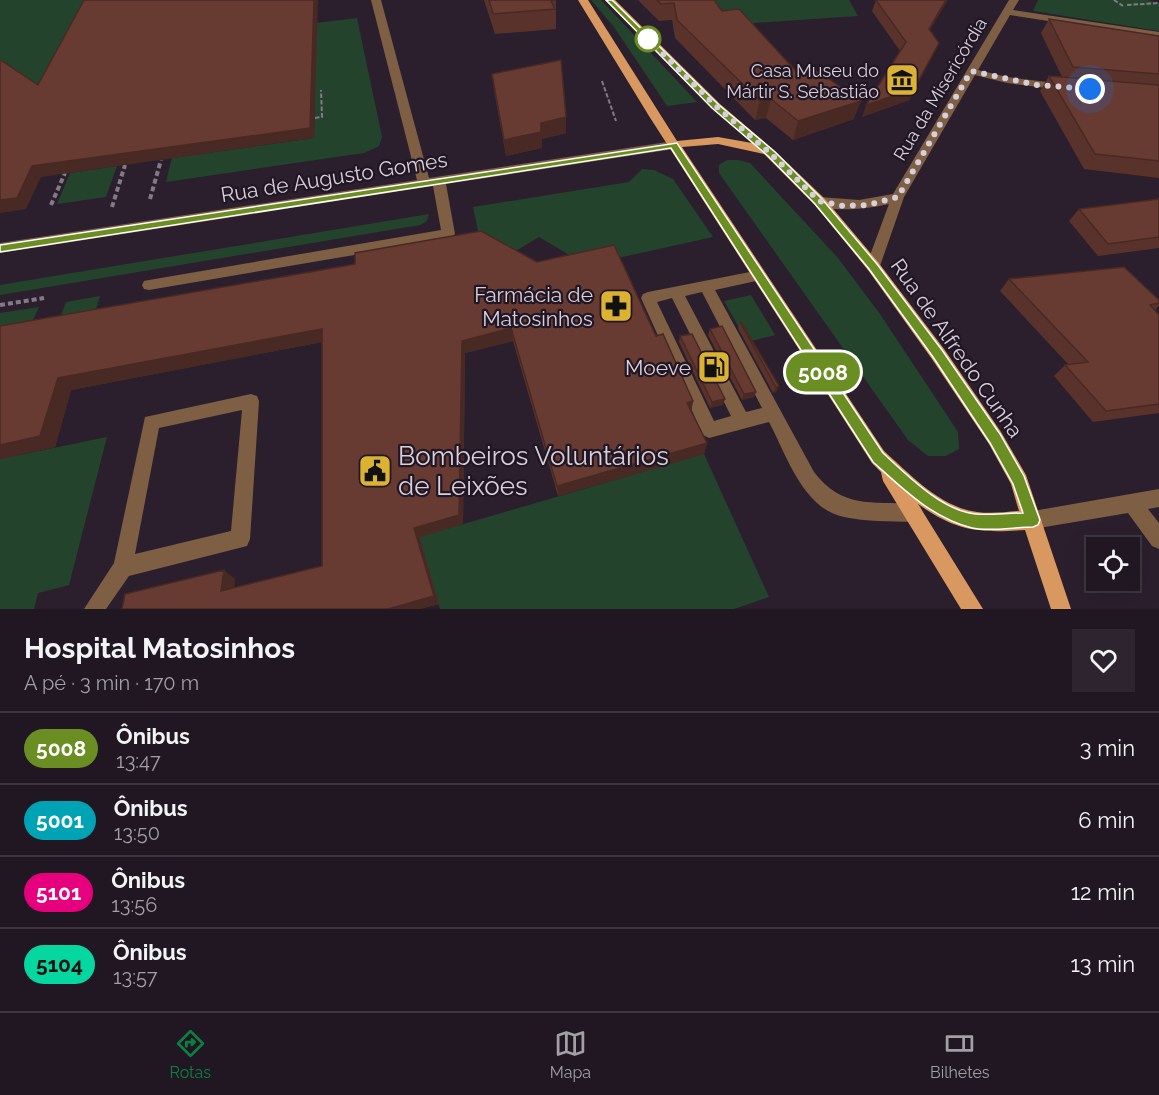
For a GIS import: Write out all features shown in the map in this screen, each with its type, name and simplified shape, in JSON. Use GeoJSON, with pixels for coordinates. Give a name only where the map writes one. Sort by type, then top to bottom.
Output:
{"type":"FeatureCollection","features":[{"type":"Feature","properties":{"kind":"main road"},"geometry":{"type":"LineString","coordinates":[[583,0],[674,145],[878,457],[973,609]]}},
{"type":"Feature","properties":{"kind":"main road","name":"Rua de Alfredo Cunha"},"geometry":{"type":"LineString","coordinates":[[609,0],[716,106],[771,154],[819,201],[873,266],[938,354],[995,438],[1019,481],[1061,609]]}},
{"type":"Feature","properties":{"kind":"main road","name":"Rua de Alfredo Cunha"},"geometry":{"type":"LineString","coordinates":[[674,145],[715,139],[752,146],[771,154]]}},
{"type":"Feature","properties":{"kind":"main road"},"geometry":{"type":"LineString","coordinates":[[878,457],[917,493],[942,509],[974,522],[1033,520]]}},
{"type":"Feature","properties":{"kind":"street"},"geometry":{"type":"LineString","coordinates":[[376,0],[424,183]]}},
{"type":"Feature","properties":{"kind":"street","name":"Rua da Misericórdia"},"geometry":{"type":"LineString","coordinates":[[873,266],[898,197],[1014,0]]}},
{"type":"Feature","properties":{"kind":"street"},"geometry":{"type":"LineString","coordinates":[[1007,12],[1159,35]]}},
{"type":"Feature","properties":{"kind":"street"},"geometry":{"type":"LineString","coordinates":[[971,71],[1017,82],[1079,88]]}},
{"type":"Feature","properties":{"kind":"street","name":"Rua de Augusto Gomes"},"geometry":{"type":"LineString","coordinates":[[0,248],[674,145]]}},
{"type":"Feature","properties":{"kind":"street"},"geometry":{"type":"LineString","coordinates":[[149,285],[448,234],[439,180]]}},
{"type":"Feature","properties":{"kind":"street"},"geometry":{"type":"LineString","coordinates":[[819,201],[843,206],[868,205],[898,197]]}},
{"type":"Feature","properties":{"kind":"street"},"geometry":{"type":"LineString","coordinates":[[760,275],[648,298],[710,430],[774,413]]}},
{"type":"Feature","properties":{"kind":"street"},"geometry":{"type":"LineString","coordinates":[[706,286],[808,478],[820,494],[843,508],[913,513]]}},
{"type":"Feature","properties":{"kind":"street"},"geometry":{"type":"LineString","coordinates":[[676,292],[742,421]]}},
{"type":"Feature","properties":{"kind":"street"},"geometry":{"type":"LineString","coordinates":[[94,609],[123,567],[151,422],[251,401],[240,539],[123,567]]}},
{"type":"Feature","properties":{"kind":"street"},"geometry":{"type":"LineString","coordinates":[[1033,520],[1159,498]]}},
{"type":"Feature","properties":{"kind":"street"},"geometry":{"type":"LineString","coordinates":[[1132,503],[1159,539]]}},
{"type":"Feature","properties":{"kind":"path"},"geometry":{"type":"LineString","coordinates":[[1122,5],[1159,3]]}},
{"type":"Feature","properties":{"kind":"path"},"geometry":{"type":"LineString","coordinates":[[315,118],[322,117],[321,90]]}},
{"type":"Feature","properties":{"kind":"path"},"geometry":{"type":"LineString","coordinates":[[148,204],[161,160]]}},
{"type":"Feature","properties":{"kind":"path"},"geometry":{"type":"LineString","coordinates":[[111,210],[125,165]]}},
{"type":"Feature","properties":{"kind":"path"},"geometry":{"type":"LineString","coordinates":[[51,205],[65,173]]}},
{"type":"Feature","properties":{"kind":"path"},"geometry":{"type":"LineString","coordinates":[[0,305],[44,298]]}},
{"type":"Feature","properties":{"kind":"green space"},"geometry":{"type":"Polygon","coordinates":[[[0,0],[95,0],[46,94],[0,71],[0,0]]]}},
{"type":"Feature","properties":{"kind":"green space"},"geometry":{"type":"Polygon","coordinates":[[[591,0],[601,0],[697,102],[667,106],[614,27],[591,0]]]}},
{"type":"Feature","properties":{"kind":"green space"},"geometry":{"type":"Polygon","coordinates":[[[698,0],[849,0],[858,16],[725,25],[698,0]]]}},
{"type":"Feature","properties":{"kind":"green space"},"geometry":{"type":"Polygon","coordinates":[[[1038,0],[1148,0],[1159,3],[1159,31],[1033,11],[1038,0]]]}},
{"type":"Feature","properties":{"kind":"green space"},"geometry":{"type":"Polygon","coordinates":[[[357,18],[382,137],[379,146],[364,153],[166,182],[172,158],[314,138],[316,23],[357,18]]]}},
{"type":"Feature","properties":{"kind":"green space"},"geometry":{"type":"Polygon","coordinates":[[[727,160],[750,163],[838,258],[880,314],[958,432],[959,449],[946,456],[928,456],[908,440],[719,173],[719,165],[727,160]]]}},
{"type":"Feature","properties":{"kind":"green space"},"geometry":{"type":"Polygon","coordinates":[[[117,166],[106,197],[57,204],[70,173],[117,166]]]}},
{"type":"Feature","properties":{"kind":"green space"},"geometry":{"type":"Polygon","coordinates":[[[642,169],[654,170],[673,179],[713,237],[586,265],[539,237],[506,257],[483,255],[473,207],[629,182],[642,169]]]}},
{"type":"Feature","properties":{"kind":"green space"},"geometry":{"type":"Polygon","coordinates":[[[429,214],[427,221],[420,225],[0,295],[0,285],[429,214]]]}},
{"type":"Feature","properties":{"kind":"green space"},"geometry":{"type":"Polygon","coordinates":[[[751,295],[775,335],[747,342],[724,301],[751,295]]]}},
{"type":"Feature","properties":{"kind":"green space"},"geometry":{"type":"Polygon","coordinates":[[[100,296],[91,326],[55,332],[66,302],[100,296]]]}},
{"type":"Feature","properties":{"kind":"green space"},"geometry":{"type":"Polygon","coordinates":[[[39,307],[25,337],[0,342],[0,313],[39,307]]]}},
{"type":"Feature","properties":{"kind":"green space"},"geometry":{"type":"Polygon","coordinates":[[[107,437],[69,585],[38,593],[34,609],[0,609],[0,459],[107,437]]]}},
{"type":"Feature","properties":{"kind":"green space"},"geometry":{"type":"Polygon","coordinates":[[[704,454],[769,597],[734,609],[440,609],[419,537],[704,454]]]}},
{"type":"Feature","properties":{"kind":"building"},"geometry":{"type":"Polygon","coordinates":[[[84,0],[314,0],[310,128],[32,166],[17,198],[0,200],[0,61],[38,85],[84,0]]]}},
{"type":"Feature","properties":{"kind":"building"},"geometry":{"type":"Polygon","coordinates":[[[489,0],[556,0],[551,1],[555,9],[493,14],[489,0]]]}},
{"type":"Feature","properties":{"kind":"building"},"geometry":{"type":"Polygon","coordinates":[[[657,0],[714,0],[722,11],[739,9],[796,71],[813,68],[861,101],[798,121],[771,99],[760,101],[677,20],[674,3],[661,4],[657,0]]]}},
{"type":"Feature","properties":{"kind":"building"},"geometry":{"type":"Polygon","coordinates":[[[876,0],[946,0],[929,29],[939,43],[914,89],[866,105],[906,42],[876,0]]]}},
{"type":"Feature","properties":{"kind":"building"},"geometry":{"type":"Polygon","coordinates":[[[1049,19],[1159,36],[1159,74],[1073,67],[1049,19]]]}},
{"type":"Feature","properties":{"kind":"building"},"geometry":{"type":"Polygon","coordinates":[[[561,60],[566,117],[541,123],[541,132],[504,140],[492,74],[561,60]]]}},
{"type":"Feature","properties":{"kind":"building"},"geometry":{"type":"Polygon","coordinates":[[[1049,76],[1159,85],[1159,161],[1095,154],[1049,76]]]}},
{"type":"Feature","properties":{"kind":"building"},"geometry":{"type":"Polygon","coordinates":[[[1159,199],[1159,237],[1108,244],[1079,209],[1159,199]]]}},
{"type":"Feature","properties":{"kind":"building"},"geometry":{"type":"Polygon","coordinates":[[[481,231],[537,262],[614,245],[656,336],[663,334],[693,401],[687,403],[707,443],[557,486],[511,328],[462,341],[459,515],[414,528],[434,596],[388,609],[122,609],[125,594],[224,570],[221,591],[322,566],[322,329],[58,378],[40,436],[0,445],[0,326],[355,264],[355,253],[481,231]]]}},
{"type":"Feature","properties":{"kind":"building"},"geometry":{"type":"Polygon","coordinates":[[[1124,267],[1159,300],[1159,303],[1150,305],[1159,315],[1159,404],[1106,411],[1065,365],[1088,362],[1009,279],[1124,267]]]}},
{"type":"Feature","properties":{"kind":"building"},"geometry":{"type":"Polygon","coordinates":[[[741,322],[779,386],[776,387],[741,322]]]}},
{"type":"Feature","properties":{"kind":"building"},"geometry":{"type":"Polygon","coordinates":[[[722,326],[756,392],[744,394],[710,329],[722,326]]]}},
{"type":"Feature","properties":{"kind":"building"},"geometry":{"type":"Polygon","coordinates":[[[692,334],[725,399],[712,402],[680,336],[692,334]]]}},
{"type":"Feature","properties":{"kind":"bus line","name":"5008"},"geometry":{"type":"LineString","coordinates":[[0,248],[674,145],[878,457],[917,493],[942,509],[974,522],[1033,520],[1019,481],[995,438],[938,354],[873,266],[819,201],[771,154],[716,106],[609,0]]}},
{"type":"Feature","properties":{"kind":"place","name":"Casa Museu do Mártir S. Sebastião"},"geometry":{"type":"Point","coordinates":[902,80]}},
{"type":"Feature","properties":{"kind":"place","name":"Farmácia de Matosinhos"},"geometry":{"type":"Point","coordinates":[616,306]}},
{"type":"Feature","properties":{"kind":"place","name":"Moeve"},"geometry":{"type":"Point","coordinates":[714,367]}},
{"type":"Feature","properties":{"kind":"place","name":"Bombeiros Voluntários de Leixões"},"geometry":{"type":"Point","coordinates":[375,471]}},
{"type":"Feature","properties":{"kind":"route"},"geometry":{"type":"LineString","coordinates":[[648,39],[716,106],[771,154],[819,201],[843,206],[868,205],[898,197],[971,71],[1037,85],[1090,89]]}}]}
